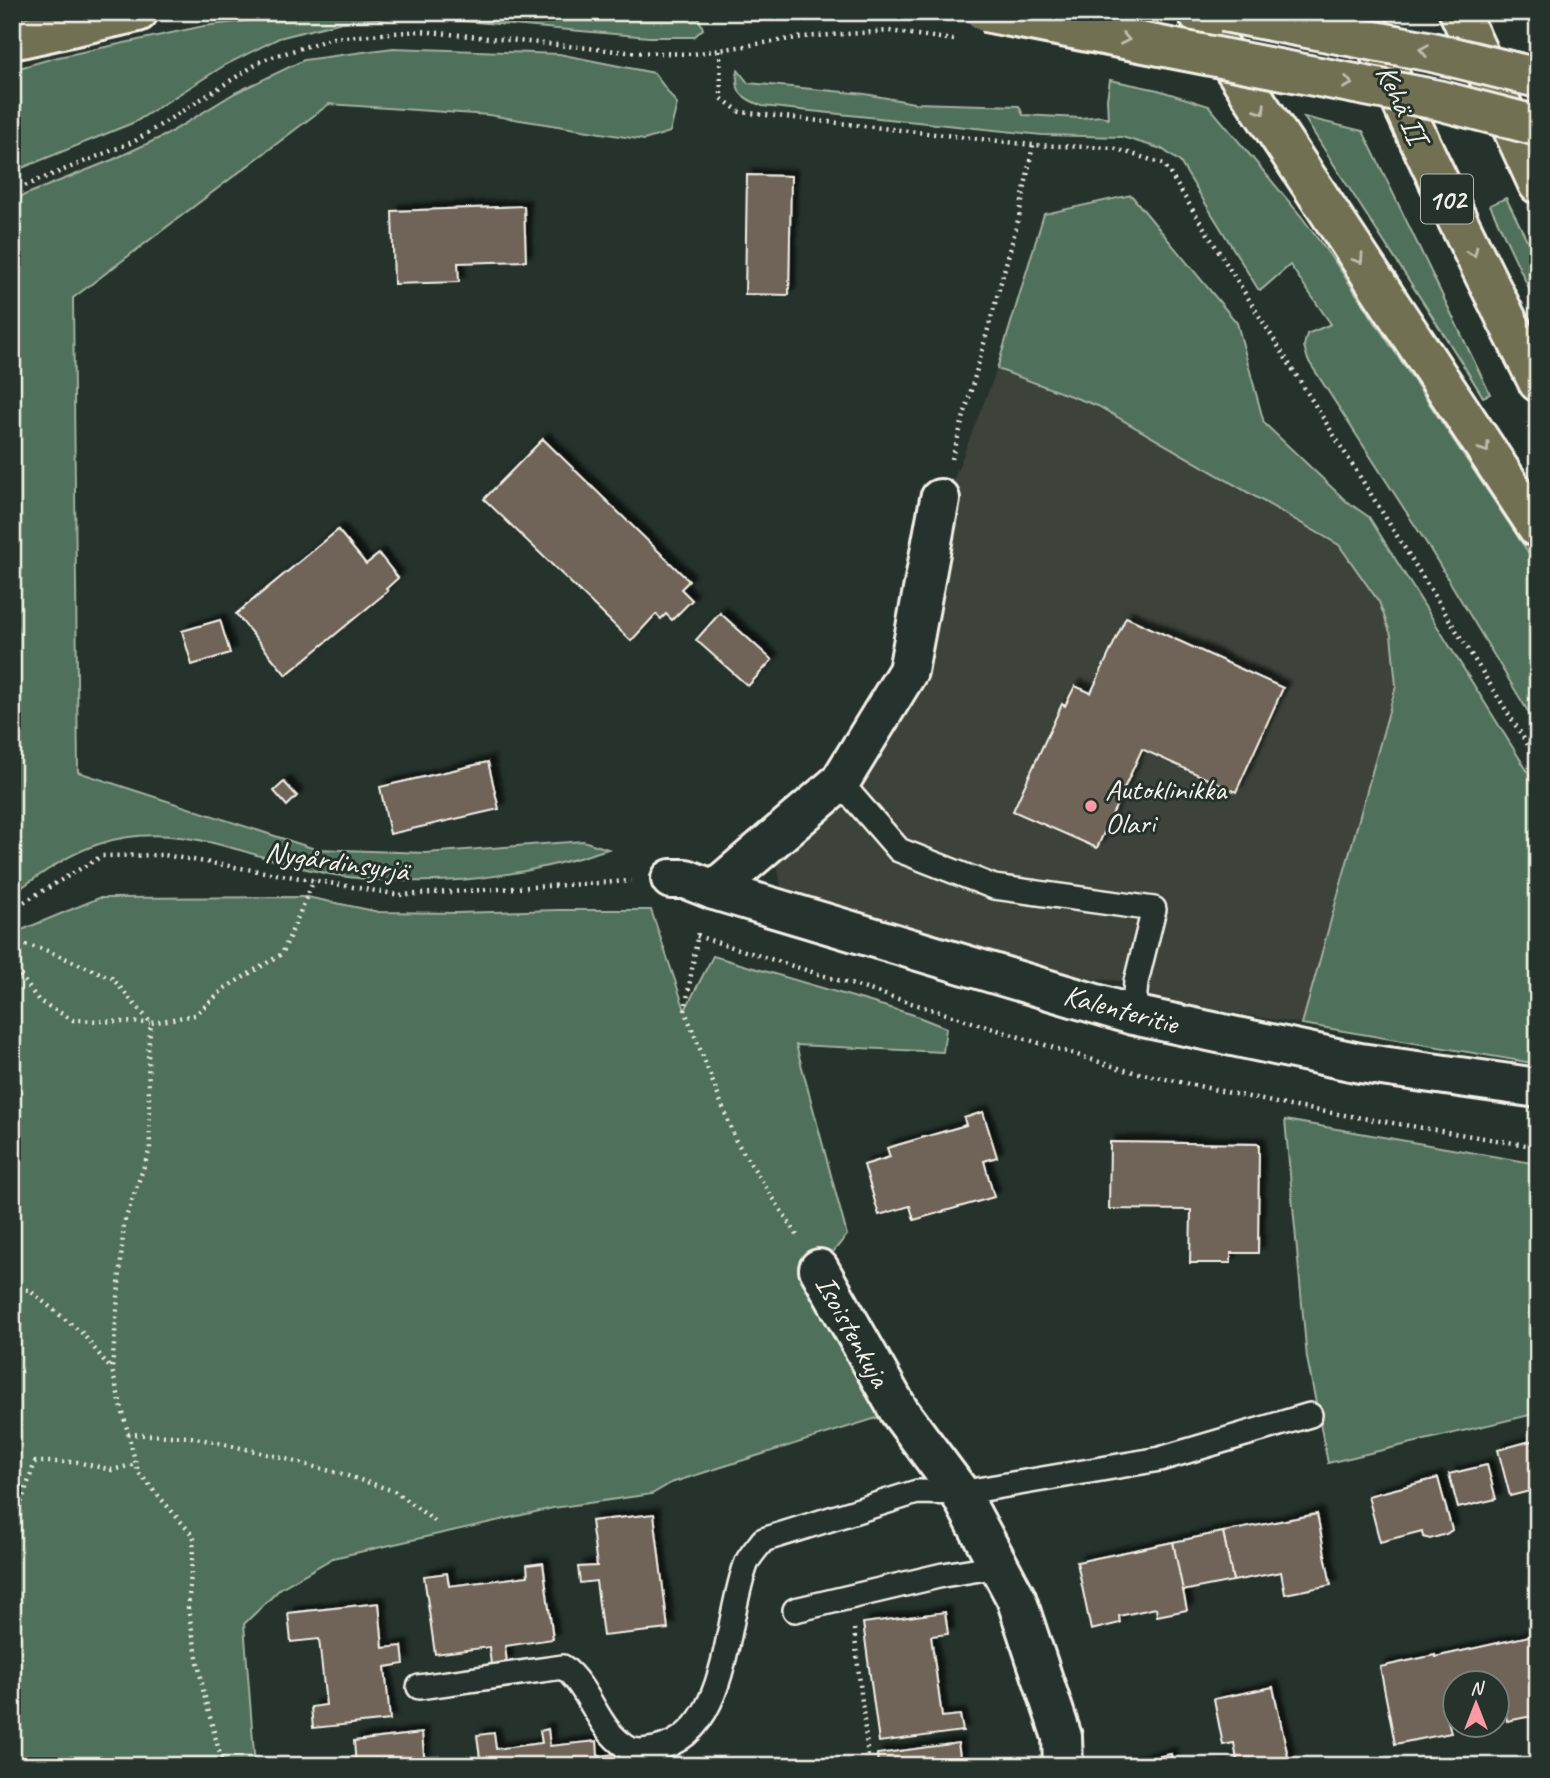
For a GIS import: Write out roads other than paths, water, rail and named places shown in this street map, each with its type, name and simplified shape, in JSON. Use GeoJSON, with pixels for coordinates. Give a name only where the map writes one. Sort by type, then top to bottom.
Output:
{"type":"FeatureCollection","features":[{"type":"Feature","properties":{"kind":"main road"},"geometry":{"type":"LineString","coordinates":[[13,40],[138,12]]}},
{"type":"Feature","properties":{"kind":"main road"},"geometry":{"type":"LineString","coordinates":[[985,12],[1438,100],[1538,126]]}},
{"type":"Feature","properties":{"kind":"main road"},"geometry":{"type":"LineString","coordinates":[[1197,12],[1538,528]]}},
{"type":"Feature","properties":{"kind":"main road"},"geometry":{"type":"LineString","coordinates":[[1224,12],[1432,52],[1538,78]]}},
{"type":"Feature","properties":{"kind":"main road","name":"Kehä II"},"geometry":{"type":"LineString","coordinates":[[1362,12],[1446,198],[1538,382]]}},
{"type":"Feature","properties":{"kind":"main road"},"geometry":{"type":"LineString","coordinates":[[1459,12],[1538,184]]}},
{"type":"Feature","properties":{"kind":"main road"},"geometry":{"type":"LineString","coordinates":[[1492,88],[1538,156]]}},
{"type":"Feature","properties":{"kind":"street"},"geometry":{"type":"LineString","coordinates":[[715,890],[840,782],[908,671],[940,499]]}},
{"type":"Feature","properties":{"kind":"street","name":"Kalenteritie"},"geometry":{"type":"LineString","coordinates":[[671,879],[686,879],[1133,1015],[1360,1063],[1538,1088]]}},
{"type":"Feature","properties":{"kind":"street","name":"Isoistenkuja"},"geometry":{"type":"LineString","coordinates":[[819,1269],[899,1411],[960,1493],[1016,1598],[1062,1737],[1063,1766]]}},
{"type":"Feature","properties":{"kind":"lane"},"geometry":{"type":"LineString","coordinates":[[840,782],[899,850],[994,887],[1154,909],[1136,982],[1133,1015]]}},
{"type":"Feature","properties":{"kind":"lane"},"geometry":{"type":"LineString","coordinates":[[419,1687],[563,1667],[575,1677],[608,1731],[626,1747],[641,1752],[663,1748],[696,1726],[711,1697],[727,1652],[748,1561],[763,1540],[917,1492],[960,1493],[1160,1459],[1310,1415]]}},
{"type":"Feature","properties":{"kind":"lane"},"geometry":{"type":"LineString","coordinates":[[795,1610],[943,1575],[999,1566]]}},
{"type":"Feature","properties":{"kind":"place","name":"Autoklinikka Olari"},"geometry":{"type":"Point","coordinates":[1091,806]}}]}
